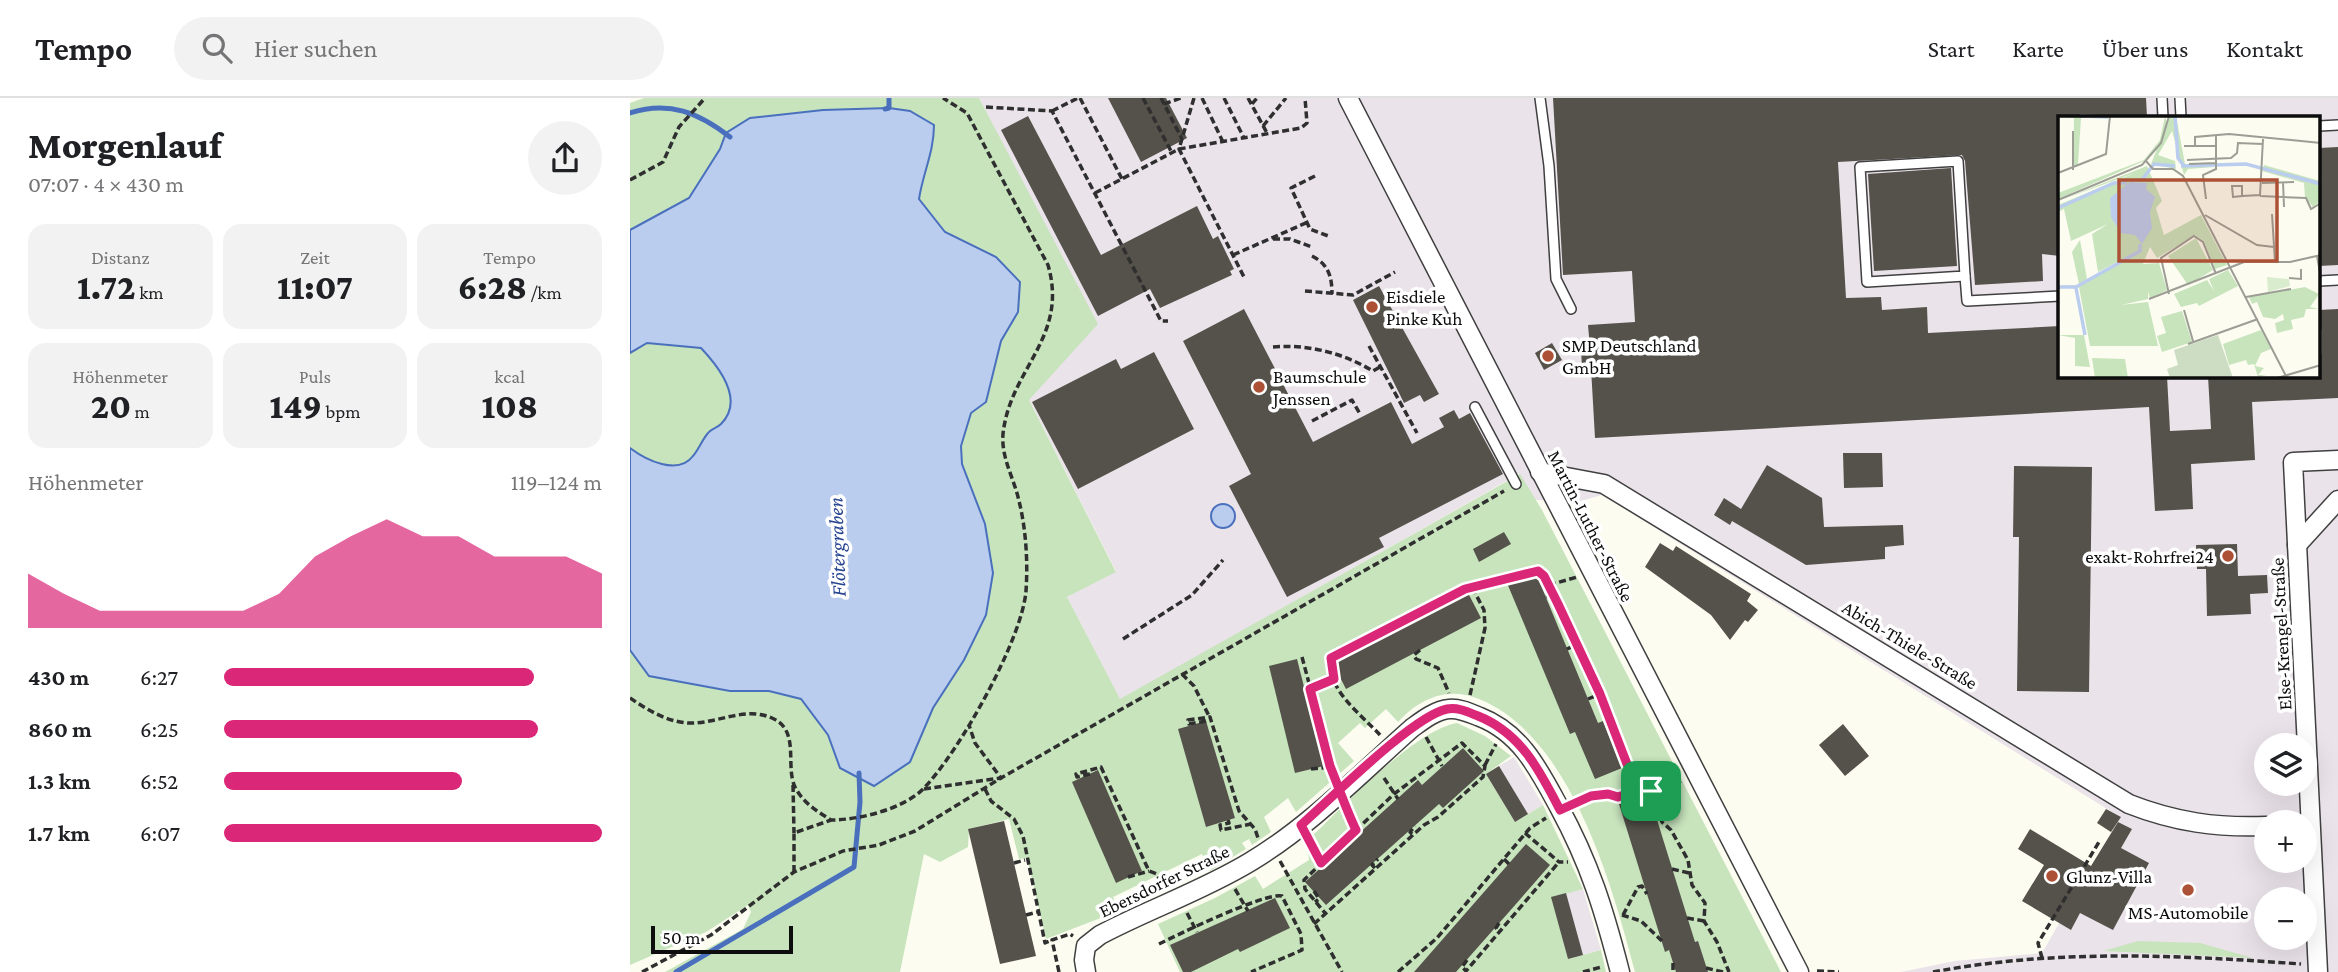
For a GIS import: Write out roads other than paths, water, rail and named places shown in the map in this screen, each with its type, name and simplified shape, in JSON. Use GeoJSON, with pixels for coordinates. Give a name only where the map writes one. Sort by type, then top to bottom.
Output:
{"type":"FeatureCollection","features":[{"type":"Feature","properties":{"kind":"street","name":"Martin-Luther-Straße"},"geometry":{"type":"LineString","coordinates":[[1348,98],[1799,972]]}},
{"type":"Feature","properties":{"kind":"street","name":"Else-Krengel-Straße"},"geometry":{"type":"LineString","coordinates":[[2307,810],[2293,462],[2338,460]]}},
{"type":"Feature","properties":{"kind":"street","name":"Abich-Thiele-Straße"},"geometry":{"type":"LineString","coordinates":[[1540,472],[1604,484],[2129,804],[2186,823],[2213,827],[2254,826]]}},
{"type":"Feature","properties":{"kind":"street","name":"Else-Krengel-Straße"},"geometry":{"type":"LineString","coordinates":[[2297,545],[2338,500]]}},
{"type":"Feature","properties":{"kind":"street","name":"Ebersdorfer Straße"},"geometry":{"type":"LineString","coordinates":[[1086,972],[1086,946],[1116,926],[1227,875],[1268,850],[1301,825],[1419,723],[1458,709],[1485,718],[1521,745],[1539,769],[1614,917],[1620,972]]}},
{"type":"Feature","properties":{"kind":"street","name":"Else-Krengel-Straße"},"geometry":{"type":"LineString","coordinates":[[2311,873],[2318,969]]}},
{"type":"Feature","properties":{"kind":"lane"},"geometry":{"type":"LineString","coordinates":[[1540,98],[1549,166],[1556,279],[1571,309]]}},
{"type":"Feature","properties":{"kind":"lane"},"geometry":{"type":"LineString","coordinates":[[2162,98],[2164,116]]}},
{"type":"Feature","properties":{"kind":"lane"},"geometry":{"type":"LineString","coordinates":[[2180,98],[2181,116]]}},
{"type":"Feature","properties":{"kind":"lane"},"geometry":{"type":"LineString","coordinates":[[2320,126],[2338,125]]}},
{"type":"Feature","properties":{"kind":"lane"},"geometry":{"type":"LineString","coordinates":[[1965,276],[1867,282],[1860,167],[1958,161],[1967,301],[2058,296]]}},
{"type":"Feature","properties":{"kind":"lane"},"geometry":{"type":"LineString","coordinates":[[2320,281],[2338,280]]}},
{"type":"Feature","properties":{"kind":"lane"},"geometry":{"type":"LineString","coordinates":[[1475,407],[1516,484]]}},
{"type":"Feature","properties":{"kind":"water"},"geometry":{"type":"Polygon","coordinates":[[[889,108],[910,111],[934,125],[919,199],[945,232],[996,257],[1020,282],[1018,312],[1001,341],[986,402],[971,413],[961,446],[962,464],[985,524],[993,573],[986,615],[964,660],[933,708],[910,762],[874,786],[840,768],[828,735],[801,699],[769,691],[730,691],[649,676],[630,650],[630,448],[662,464],[679,465],[687,462],[708,433],[728,415],[730,394],[715,364],[701,348],[647,343],[630,353],[630,230],[689,198],[720,149],[726,133],[750,118],[823,110],[889,108]]]}},
{"type":"Feature","properties":{"kind":"water"},"geometry":{"type":"Polygon","coordinates":[[[1223,504],[1232,507],[1235,516],[1232,525],[1223,528],[1214,525],[1211,516],[1214,507],[1223,504]]]}},
{"type":"Feature","properties":{"kind":"waterway","name":"Flötergraben"},"geometry":{"type":"LineString","coordinates":[[885,109],[889,108],[889,98]]}},
{"type":"Feature","properties":{"kind":"waterway"},"geometry":{"type":"LineString","coordinates":[[630,113],[658,108],[683,111],[707,121],[730,137]]}},
{"type":"Feature","properties":{"kind":"waterway","name":"Flötergraben"},"geometry":{"type":"LineString","coordinates":[[676,972],[854,867],[860,802],[859,773]]}},
{"type":"Feature","properties":{"kind":"place","name":"Eisdiele Pinke Kuh"},"geometry":{"type":"Point","coordinates":[1372,307]}},
{"type":"Feature","properties":{"kind":"place","name":"SMP Deutschland GmbH"},"geometry":{"type":"Point","coordinates":[1548,356]}},
{"type":"Feature","properties":{"kind":"place","name":"Baumschule Jenssen"},"geometry":{"type":"Point","coordinates":[1259,387]}},
{"type":"Feature","properties":{"kind":"place","name":"exakt-Rohrfrei24"},"geometry":{"type":"Point","coordinates":[2228,556]}},
{"type":"Feature","properties":{"kind":"place","name":"Glunz-Villa"},"geometry":{"type":"Point","coordinates":[2052,876]}},
{"type":"Feature","properties":{"kind":"place","name":"MS-Automobile"},"geometry":{"type":"Point","coordinates":[2188,890]}}]}
